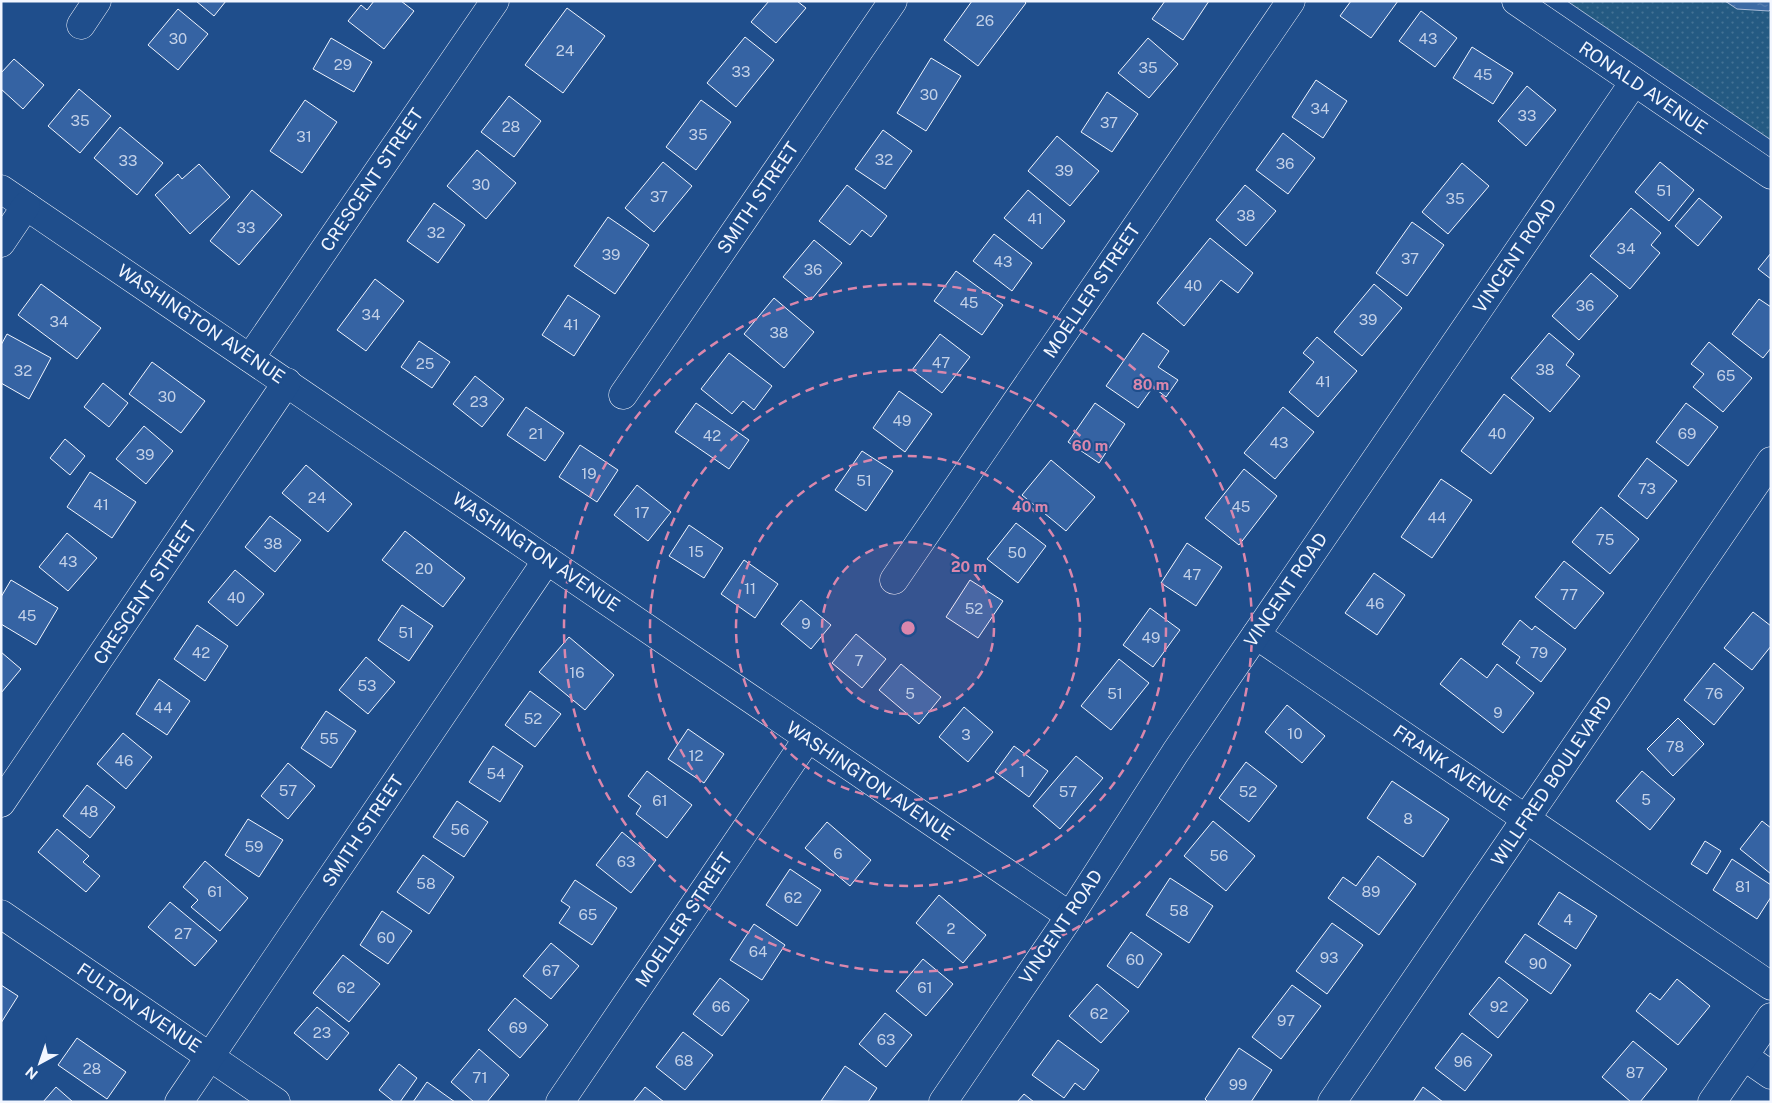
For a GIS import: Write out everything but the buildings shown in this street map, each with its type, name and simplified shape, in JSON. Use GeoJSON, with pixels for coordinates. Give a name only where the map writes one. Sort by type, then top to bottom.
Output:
{"type":"FeatureCollection","features":[{"type":"Feature","properties":{"kind":"street"},"geometry":{"type":"LineString","coordinates":[[81,24],[97,1]]}},
{"type":"Feature","properties":{"kind":"street","name":"CRESCENT STREET"},"geometry":{"type":"LineString","coordinates":[[250,358],[495,1]]}},
{"type":"Feature","properties":{"kind":"street","name":"SMITH STREET"},"geometry":{"type":"LineString","coordinates":[[623,395],[893,1]]}},
{"type":"Feature","properties":{"kind":"street","name":"MOELLER STREET"},"geometry":{"type":"LineString","coordinates":[[894,580],[1291,1]]}},
{"type":"Feature","properties":{"kind":"street","name":"RONALD AVENUE"},"geometry":{"type":"LineString","coordinates":[[1516,1],[1771,175]]}},
{"type":"Feature","properties":{"kind":"street","name":"VINCENT ROAD"},"geometry":{"type":"LineString","coordinates":[[943,1102],[1070,916],[1174,753],[1634,82]]}},
{"type":"Feature","properties":{"kind":"street","name":"WASHINGTON AVENUE"},"geometry":{"type":"LineString","coordinates":[[1,189],[1070,916]]}},
{"type":"Feature","properties":{"kind":"street"},"geometry":{"type":"LineString","coordinates":[[1,243],[26,206]]}},
{"type":"Feature","properties":{"kind":"street","name":"CRESCENT STREET"},"geometry":{"type":"LineString","coordinates":[[1,804],[287,382]]}},
{"type":"Feature","properties":{"kind":"street","name":"WILLFRED BOULEVARD"},"geometry":{"type":"LineString","coordinates":[[1332,1102],[1771,461]]}},
{"type":"Feature","properties":{"kind":"street","name":"SMITH STREET"},"geometry":{"type":"LineString","coordinates":[[179,1102],[547,560]]}},
{"type":"Feature","properties":{"kind":"street","name":"FRANK AVENUE"},"geometry":{"type":"LineString","coordinates":[[1256,635],[1771,986]]}},
{"type":"Feature","properties":{"kind":"street","name":"MOELLER STREET"},"geometry":{"type":"LineString","coordinates":[[560,1102],[808,738]]}},
{"type":"Feature","properties":{"kind":"street","name":"FULTON AVENUE"},"geometry":{"type":"LineString","coordinates":[[1,914],[276,1102]]}},
{"type":"Feature","properties":{"kind":"street"},"geometry":{"type":"LineString","coordinates":[[1712,1102],[1771,1017]]}},
{"type":"Feature","properties":{"kind":"street"},"geometry":{"type":"LineString","coordinates":[[1745,1057],[1771,1075]]}},
{"type":"Feature","properties":{"kind":"shaded area"},"geometry":{"type":"Polygon","coordinates":[[[1567,1],[1771,1],[1771,140],[1567,1]]]}},
{"type":"Feature","properties":{"kind":"water"},"geometry":{"type":"Polygon","coordinates":[[[1725,1],[1771,1],[1771,9],[1769,11],[1737,9],[1725,1]]]}}]}
